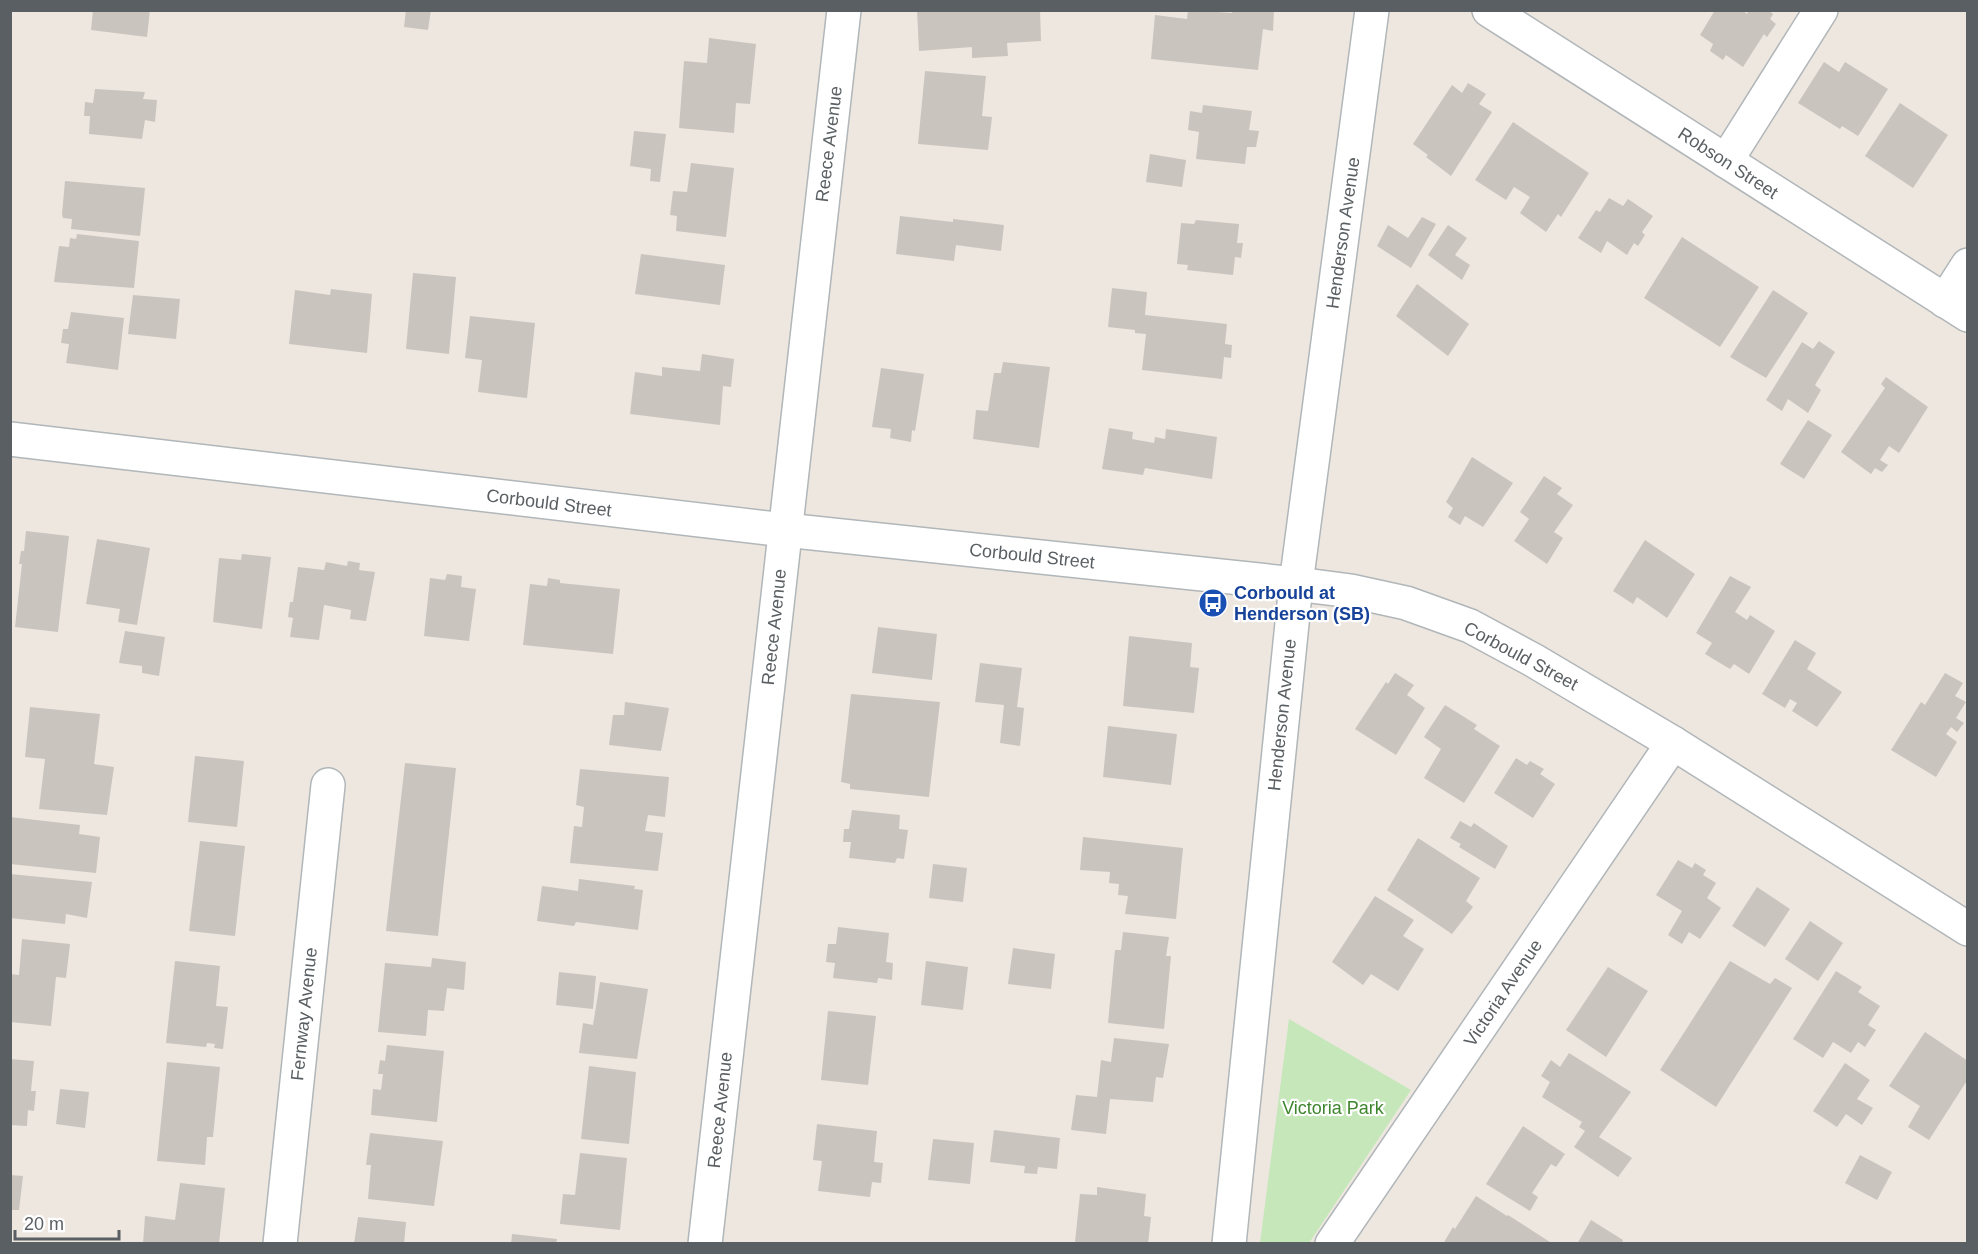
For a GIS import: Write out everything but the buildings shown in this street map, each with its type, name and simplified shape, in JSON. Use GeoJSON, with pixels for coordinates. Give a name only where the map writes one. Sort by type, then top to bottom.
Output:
{"type":"FeatureCollection","features":[{"type":"Feature","properties":{"kind":"street","name":"Reece Avenue"},"geometry":{"type":"LineString","coordinates":[[705,1244],[844,10]]}},
{"type":"Feature","properties":{"kind":"street","name":"Henderson Avenue"},"geometry":{"type":"LineString","coordinates":[[1229,1244],[1296,584],[1372,10]]}},
{"type":"Feature","properties":{"kind":"street","name":"Robson Street"},"geometry":{"type":"LineString","coordinates":[[1489,10],[1956,308]]}},
{"type":"Feature","properties":{"kind":"street"},"geometry":{"type":"LineString","coordinates":[[1726,161],[1821,10]]}},
{"type":"Feature","properties":{"kind":"street"},"geometry":{"type":"LineString","coordinates":[[1956,308],[1968,265]]}},
{"type":"Feature","properties":{"kind":"street","name":"Corbould Street"},"geometry":{"type":"LineString","coordinates":[[10,439],[784,530],[1296,584],[1352,591],[1406,603],[1470,626],[1533,660],[1674,743],[1968,929]]}},
{"type":"Feature","properties":{"kind":"street","name":"Victoria Avenue"},"geometry":{"type":"LineString","coordinates":[[1332,1244],[1674,743]]}},
{"type":"Feature","properties":{"kind":"street","name":"Fernway Avenue"},"geometry":{"type":"LineString","coordinates":[[280,1244],[328,784]]}},
{"type":"Feature","properties":{"kind":"green space","name":"Victoria Park"},"geometry":{"type":"Polygon","coordinates":[[[1289,1019],[1411,1090],[1309,1243],[1260,1243],[1289,1019]]]}},
{"type":"Feature","properties":{"kind":"place","name":"Corbould at Henderson (SB)"},"geometry":{"type":"Point","coordinates":[1213,603]}}]}
